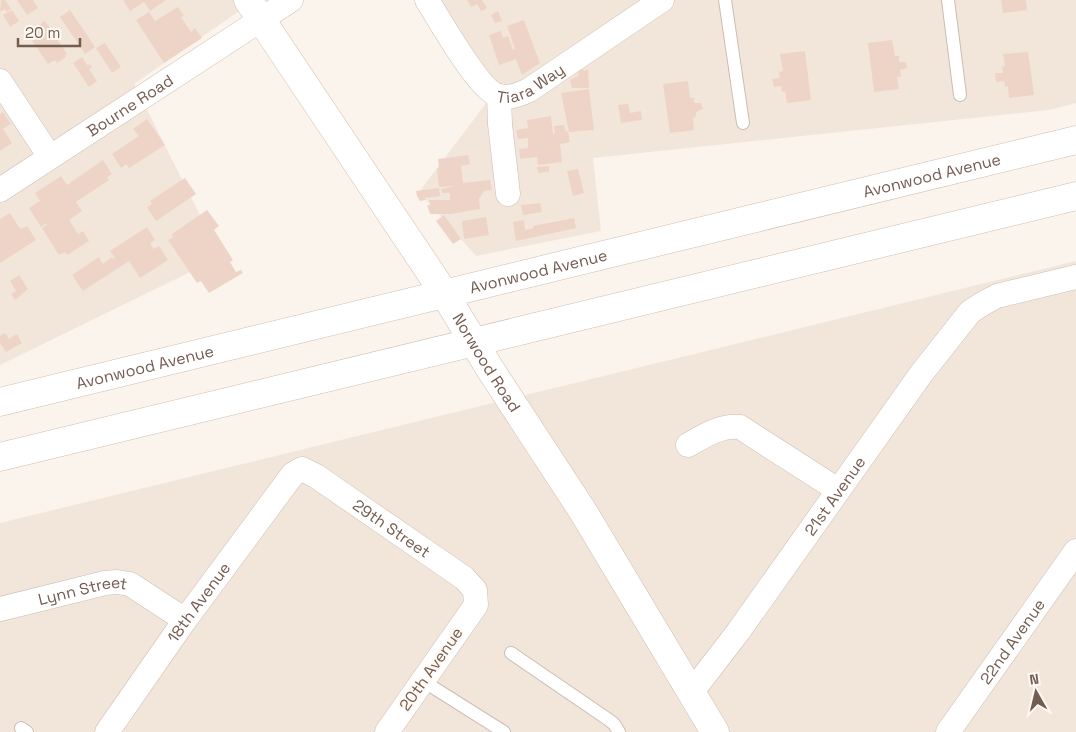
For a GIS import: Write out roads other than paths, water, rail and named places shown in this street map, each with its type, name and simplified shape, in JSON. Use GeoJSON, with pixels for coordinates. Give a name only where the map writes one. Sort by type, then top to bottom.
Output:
{"type":"FeatureCollection","features":[{"type":"Feature","properties":{"kind":"main road","name":"Norwood Road"},"geometry":{"type":"LineString","coordinates":[[254,10],[444,293],[584,513],[715,732]]}},
{"type":"Feature","properties":{"kind":"main road","name":"Avonwood Avenue"},"geometry":{"type":"LineString","coordinates":[[0,402],[1076,140]]}},
{"type":"Feature","properties":{"kind":"main road"},"geometry":{"type":"LineString","coordinates":[[0,458],[1076,196]]}},
{"type":"Feature","properties":{"kind":"street","name":"Bourne Road"},"geometry":{"type":"LineString","coordinates":[[0,190],[50,157],[254,10],[291,0]]}},
{"type":"Feature","properties":{"kind":"street","name":"Tiara Way"},"geometry":{"type":"LineString","coordinates":[[427,0],[478,79],[490,92],[499,96],[519,94],[529,90],[662,0]]}},
{"type":"Feature","properties":{"kind":"street"},"geometry":{"type":"LineString","coordinates":[[0,81],[50,157]]}},
{"type":"Feature","properties":{"kind":"street"},"geometry":{"type":"LineString","coordinates":[[499,96],[500,124],[508,194]]}},
{"type":"Feature","properties":{"kind":"street","name":"21st Avenue"},"geometry":{"type":"LineString","coordinates":[[691,693],[738,632],[921,374],[970,312],[997,296],[1076,277]]}},
{"type":"Feature","properties":{"kind":"street"},"geometry":{"type":"LineString","coordinates":[[688,445],[710,432],[726,427],[740,427],[838,490]]}},
{"type":"Feature","properties":{"kind":"street","name":"29th Street"},"geometry":{"type":"LineString","coordinates":[[293,474],[302,470],[310,472],[464,578],[475,590],[476,605]]}},
{"type":"Feature","properties":{"kind":"street","name":"18th Avenue"},"geometry":{"type":"LineString","coordinates":[[107,732],[185,620],[293,474]]}},
{"type":"Feature","properties":{"kind":"street","name":"22nd Avenue"},"geometry":{"type":"LineString","coordinates":[[948,732],[1076,551]]}},
{"type":"Feature","properties":{"kind":"street","name":"Lynn Street"},"geometry":{"type":"LineString","coordinates":[[0,609],[105,583],[122,582],[135,587],[185,620]]}},
{"type":"Feature","properties":{"kind":"street","name":"20th Avenue"},"geometry":{"type":"LineString","coordinates":[[387,732],[476,605]]}},
{"type":"Feature","properties":{"kind":"lane"},"geometry":{"type":"LineString","coordinates":[[948,0],[960,95]]}},
{"type":"Feature","properties":{"kind":"lane"},"geometry":{"type":"LineString","coordinates":[[728,1],[743,124]]}},
{"type":"Feature","properties":{"kind":"lane"},"geometry":{"type":"LineString","coordinates":[[511,653],[609,720],[619,732]]}},
{"type":"Feature","properties":{"kind":"lane"},"geometry":{"type":"LineString","coordinates":[[423,680],[504,732]]}}]}
